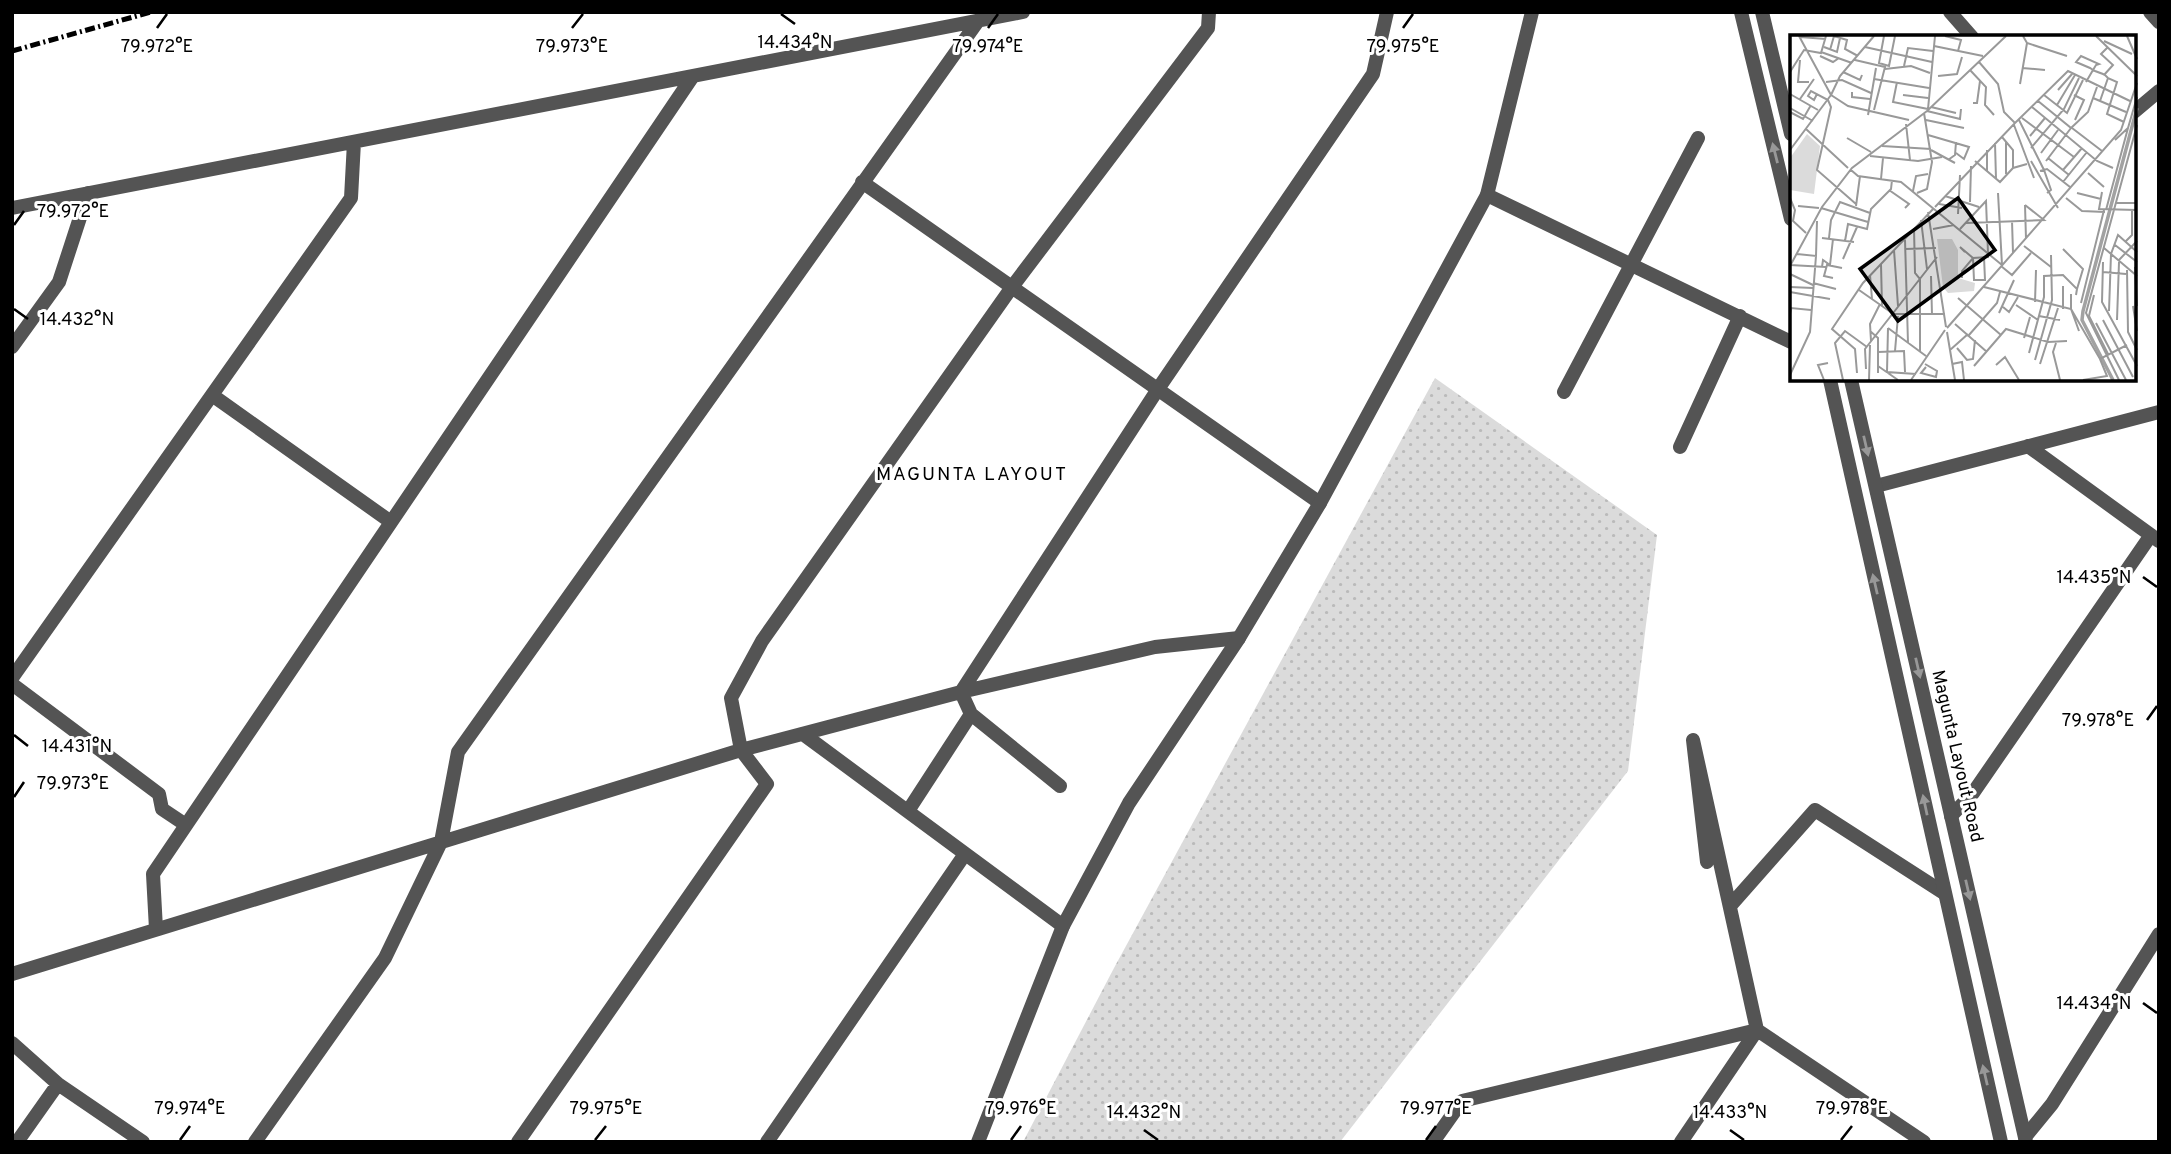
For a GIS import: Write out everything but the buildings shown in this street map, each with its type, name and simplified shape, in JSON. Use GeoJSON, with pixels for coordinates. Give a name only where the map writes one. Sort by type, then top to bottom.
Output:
{"type":"FeatureCollection","features":[{"type":"Feature","properties":{"kind":"street"},"geometry":{"type":"LineString","coordinates":[[12,208],[1023,12]]}},
{"type":"Feature","properties":{"kind":"street"},"geometry":{"type":"LineString","coordinates":[[518,1142],[766,784],[741,750],[731,698],[762,641],[1012,287],[1208,28],[1209,12]]}},
{"type":"Feature","properties":{"kind":"street"},"geometry":{"type":"LineString","coordinates":[[961,692],[1158,389],[1373,74],[1387,12]]}},
{"type":"Feature","properties":{"kind":"street"},"geometry":{"type":"LineString","coordinates":[[978,1142],[1063,926],[1129,803],[1239,638],[1320,503],[1487,195],[1532,12]]}},
{"type":"Feature","properties":{"kind":"street"},"geometry":{"type":"LineString","coordinates":[[1741,12],[1790,215]]}},
{"type":"Feature","properties":{"kind":"street"},"geometry":{"type":"LineString","coordinates":[[1762,12],[1790,130]]}},
{"type":"Feature","properties":{"kind":"street"},"geometry":{"type":"LineString","coordinates":[[1950,12],[1970,35]]}},
{"type":"Feature","properties":{"kind":"street"},"geometry":{"type":"LineString","coordinates":[[2150,12],[2159,22]]}},
{"type":"Feature","properties":{"kind":"street"},"geometry":{"type":"LineString","coordinates":[[255,1142],[385,958],[442,842],[458,752],[978,21]]}},
{"type":"Feature","properties":{"kind":"street"},"geometry":{"type":"LineString","coordinates":[[156,929],[153,874],[694,76]]}},
{"type":"Feature","properties":{"kind":"street"},"geometry":{"type":"LineString","coordinates":[[2136,110],[2159,91]]}},
{"type":"Feature","properties":{"kind":"street"},"geometry":{"type":"LineString","coordinates":[[1564,392],[1698,138]]}},
{"type":"Feature","properties":{"kind":"street"},"geometry":{"type":"LineString","coordinates":[[12,678],[351,198],[354,142]]}},
{"type":"Feature","properties":{"kind":"street"},"geometry":{"type":"LineString","coordinates":[[862,182],[1320,503]]}},
{"type":"Feature","properties":{"kind":"street"},"geometry":{"type":"LineString","coordinates":[[12,347],[59,282],[88,193]]}},
{"type":"Feature","properties":{"kind":"street"},"geometry":{"type":"LineString","coordinates":[[1487,195],[1790,341]]}},
{"type":"Feature","properties":{"kind":"street"},"geometry":{"type":"LineString","coordinates":[[1680,447],[1740,316]]}},
{"type":"Feature","properties":{"kind":"street"},"geometry":{"type":"LineString","coordinates":[[1829,382],[2001,1142]]}},
{"type":"Feature","properties":{"kind":"street","name":"Magunta Layout Road"},"geometry":{"type":"LineString","coordinates":[[1851,382],[2026,1140]]}},
{"type":"Feature","properties":{"kind":"street"},"geometry":{"type":"LineString","coordinates":[[212,395],[391,522]]}},
{"type":"Feature","properties":{"kind":"street"},"geometry":{"type":"LineString","coordinates":[[1876,486],[2159,412]]}},
{"type":"Feature","properties":{"kind":"street"},"geometry":{"type":"LineString","coordinates":[[1951,816],[1973,793],[2155,538],[2028,446]]}},
{"type":"Feature","properties":{"kind":"street"},"geometry":{"type":"LineString","coordinates":[[12,974],[741,750],[961,692],[1154,648],[1239,638]]}},
{"type":"Feature","properties":{"kind":"street"},"geometry":{"type":"LineString","coordinates":[[12,684],[159,794],[163,809],[186,825]]}},
{"type":"Feature","properties":{"kind":"street"},"geometry":{"type":"LineString","coordinates":[[961,692],[971,714],[1060,786]]}},
{"type":"Feature","properties":{"kind":"street"},"geometry":{"type":"LineString","coordinates":[[908,811],[971,714]]}},
{"type":"Feature","properties":{"kind":"street"},"geometry":{"type":"LineString","coordinates":[[803,734],[1063,926]]}},
{"type":"Feature","properties":{"kind":"street"},"geometry":{"type":"LineString","coordinates":[[1707,862],[1693,740],[1757,1030],[1924,1142]]}},
{"type":"Feature","properties":{"kind":"street"},"geometry":{"type":"LineString","coordinates":[[1730,906],[1815,810],[1944,893]]}},
{"type":"Feature","properties":{"kind":"street"},"geometry":{"type":"LineString","coordinates":[[767,1142],[965,854]]}},
{"type":"Feature","properties":{"kind":"street"},"geometry":{"type":"LineString","coordinates":[[2026,1140],[2052,1104],[2159,934]]}},
{"type":"Feature","properties":{"kind":"street"},"geometry":{"type":"LineString","coordinates":[[1433,1142],[1462,1101],[1757,1030]]}},
{"type":"Feature","properties":{"kind":"street"},"geometry":{"type":"LineString","coordinates":[[1681,1142],[1757,1030]]}},
{"type":"Feature","properties":{"kind":"street"},"geometry":{"type":"LineString","coordinates":[[12,1043],[58,1084],[143,1142]]}},
{"type":"Feature","properties":{"kind":"street"},"geometry":{"type":"LineString","coordinates":[[17,1142],[58,1084]]}},
{"type":"Feature","properties":{"kind":"shaded area"},"geometry":{"type":"Polygon","coordinates":[[[1435,378],[1657,535],[1628,771],[1340,1142],[1023,1142],[1114,968],[1435,378]]]}},
{"type":"Feature","properties":{"kind":"railway"},"geometry":{"type":"LineString","coordinates":[[12,51],[151,12]]}},
{"type":"Feature","properties":{"kind":"district","name":"MAGUNTA LAYOUT"},"geometry":{"type":"Point","coordinates":[972,473]}}]}
